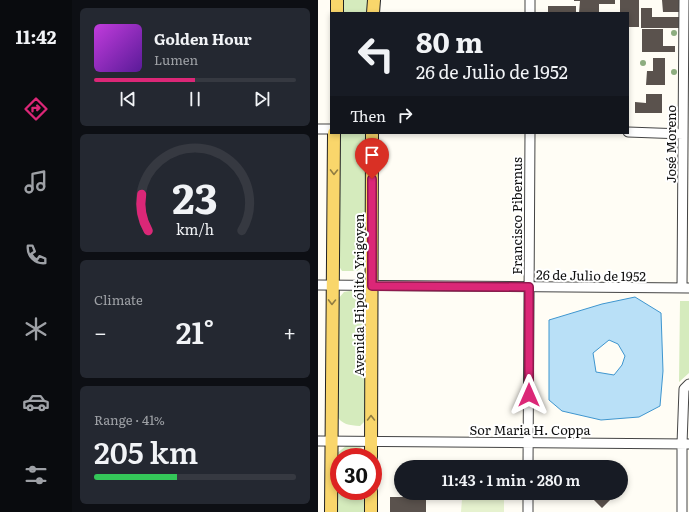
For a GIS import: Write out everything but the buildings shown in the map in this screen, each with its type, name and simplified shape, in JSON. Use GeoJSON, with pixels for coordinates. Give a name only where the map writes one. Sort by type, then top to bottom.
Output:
{"type":"FeatureCollection","features":[{"type":"Feature","properties":{"kind":"main road"},"geometry":{"type":"LineString","coordinates":[[337,0],[337,12]]}},
{"type":"Feature","properties":{"kind":"main road"},"geometry":{"type":"LineString","coordinates":[[374,0],[374,12]]}},
{"type":"Feature","properties":{"kind":"main road","name":"Avenida Hipólito Yrigoyen"},"geometry":{"type":"LineString","coordinates":[[331,512],[334,134]]}},
{"type":"Feature","properties":{"kind":"main road","name":"Avenida Hipólito Yrigoyen"},"geometry":{"type":"LineString","coordinates":[[371,448],[372,134]]}},
{"type":"Feature","properties":{"kind":"main road"},"geometry":{"type":"LineString","coordinates":[[371,500],[371,512]]}},
{"type":"Feature","properties":{"kind":"street"},"geometry":{"type":"LineString","coordinates":[[530,0],[530,12]]}},
{"type":"Feature","properties":{"kind":"street","name":"José Moreno"},"geometry":{"type":"LineString","coordinates":[[684,0],[683,134],[686,288]]}},
{"type":"Feature","properties":{"kind":"street"},"geometry":{"type":"LineString","coordinates":[[318,129],[330,130]]}},
{"type":"Feature","properties":{"kind":"street"},"geometry":{"type":"LineString","coordinates":[[629,132],[683,134]]}},
{"type":"Feature","properties":{"kind":"street","name":"Francisco Pibernus"},"geometry":{"type":"LineString","coordinates":[[528,460],[530,134]]}},
{"type":"Feature","properties":{"kind":"street","name":"26 de Julio de 1952"},"geometry":{"type":"LineString","coordinates":[[318,286],[686,288]]}},
{"type":"Feature","properties":{"kind":"street"},"geometry":{"type":"LineString","coordinates":[[682,512],[685,444],[684,389],[689,384]]}},
{"type":"Feature","properties":{"kind":"street","name":"Sor Maria H. Coppa"},"geometry":{"type":"LineString","coordinates":[[318,441],[685,444]]}},
{"type":"Feature","properties":{"kind":"street"},"geometry":{"type":"LineString","coordinates":[[528,500],[528,512]]}},
{"type":"Feature","properties":{"kind":"green space"},"geometry":{"type":"Polygon","coordinates":[[[342,0],[368,0],[368,12],[342,12],[342,0]]]}},
{"type":"Feature","properties":{"kind":"green space"},"geometry":{"type":"Polygon","coordinates":[[[339,134],[367,134],[366,264],[357,271],[342,271],[337,263],[339,134]]]}},
{"type":"Feature","properties":{"kind":"green space"},"geometry":{"type":"Polygon","coordinates":[[[355,290],[363,293],[367,305],[367,419],[360,426],[343,423],[336,415],[338,299],[344,292],[355,290]]]}},
{"type":"Feature","properties":{"kind":"green space"},"geometry":{"type":"Polygon","coordinates":[[[680,301],[689,301],[689,373],[679,382],[680,301]]]}},
{"type":"Feature","properties":{"kind":"green space"},"geometry":{"type":"Polygon","coordinates":[[[346,446],[361,448],[344,448],[346,446]]]}},
{"type":"Feature","properties":{"kind":"green space"},"geometry":{"type":"Polygon","coordinates":[[[336,500],[365,500],[365,512],[336,512],[336,500]]]}},
{"type":"Feature","properties":{"kind":"green space"},"geometry":{"type":"Polygon","coordinates":[[[462,500],[504,500],[504,512],[461,512],[462,500]]]}},
{"type":"Feature","properties":{"kind":"water"},"geometry":{"type":"Polygon","coordinates":[[[635,297],[661,313],[663,371],[660,406],[639,417],[601,420],[562,411],[549,400],[549,320],[602,304],[635,297]],[[609,340],[593,353],[596,372],[614,375],[622,365],[625,356],[618,344],[609,340]]]}},
{"type":"Feature","properties":{"kind":"route"},"geometry":{"type":"LineString","coordinates":[[372,179],[372,286],[529,287],[529,395]]}}]}
